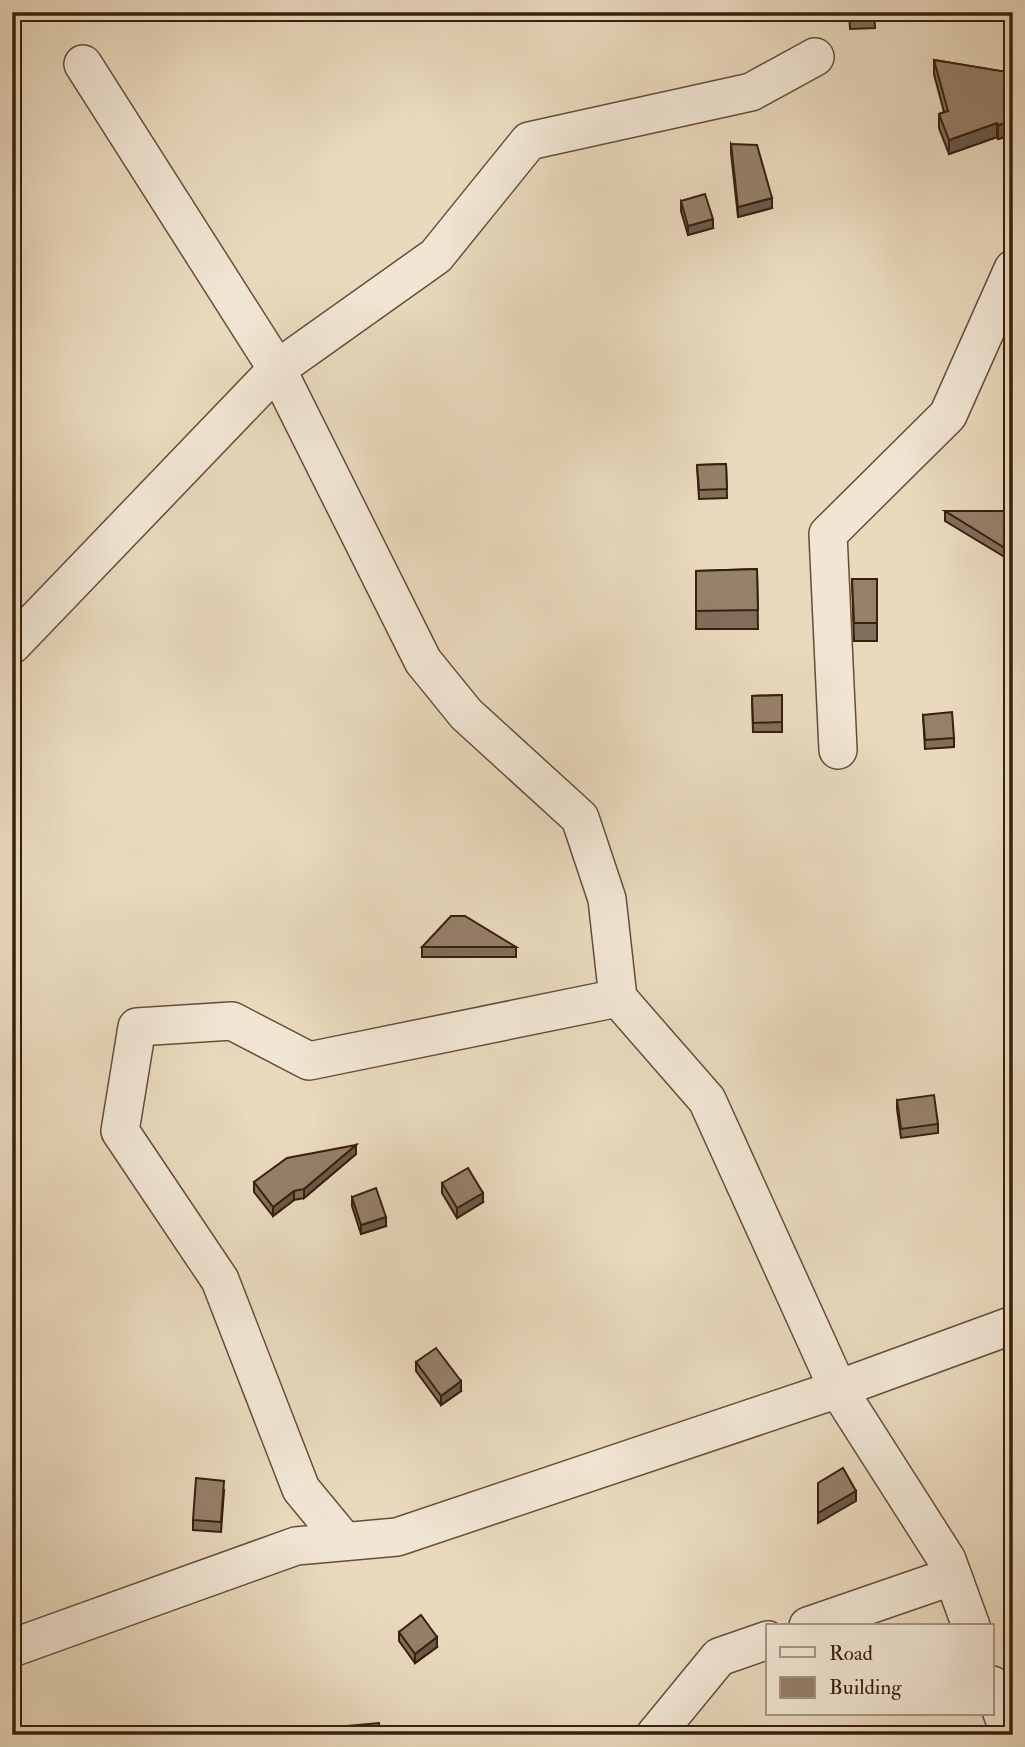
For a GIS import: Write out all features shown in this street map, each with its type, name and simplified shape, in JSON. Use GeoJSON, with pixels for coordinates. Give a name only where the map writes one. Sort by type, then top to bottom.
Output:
{"type":"FeatureCollection","features":[{"type":"Feature","properties":{"kind":"street"},"geometry":{"type":"LineString","coordinates":[[12,645],[277,369],[436,256],[529,141],[751,92],[815,57]]}},
{"type":"Feature","properties":{"kind":"street"},"geometry":{"type":"LineString","coordinates":[[83,64],[277,369],[423,661],[467,714],[580,818],[607,900],[618,998],[707,1100],[838,1389],[947,1560],[970,1624]]}},
{"type":"Feature","properties":{"kind":"street"},"geometry":{"type":"LineString","coordinates":[[838,750],[828,534],[948,415],[1013,269]]}},
{"type":"Feature","properties":{"kind":"street"},"geometry":{"type":"LineString","coordinates":[[344,1541],[301,1489],[220,1280],[120,1131],[137,1027],[232,1021],[309,1061],[618,998]]}},
{"type":"Feature","properties":{"kind":"street"},"geometry":{"type":"LineString","coordinates":[[12,1648],[296,1546],[397,1537],[838,1389],[1013,1325]]}},
{"type":"Feature","properties":{"kind":"street"},"geometry":{"type":"LineString","coordinates":[[814,1624],[953,1576]]}},
{"type":"Feature","properties":{"kind":"street"},"geometry":{"type":"LineString","coordinates":[[655,1735],[719,1657],[766,1641]]}},
{"type":"Feature","properties":{"kind":"street"},"geometry":{"type":"LineString","coordinates":[[688,1735],[696,1685]]}},
{"type":"Feature","properties":{"kind":"street"},"geometry":{"type":"LineString","coordinates":[[993,1688],[1010,1735]]}},
{"type":"Feature","properties":{"kind":"building"},"geometry":{"type":"Polygon","coordinates":[[[850,12],[874,12],[875,18],[850,20],[850,12]]]}},
{"type":"Feature","properties":{"kind":"building"},"geometry":{"type":"Polygon","coordinates":[[[934,60],[1013,73],[1013,121],[998,125],[997,123],[949,140],[939,114],[948,111],[934,60]]]}},
{"type":"Feature","properties":{"kind":"building"},"geometry":{"type":"Polygon","coordinates":[[[731,144],[757,145],[772,198],[738,207],[731,144]]]}},
{"type":"Feature","properties":{"kind":"building"},"geometry":{"type":"Polygon","coordinates":[[[705,194],[713,219],[688,226],[681,201],[705,194]]]}},
{"type":"Feature","properties":{"kind":"building"},"geometry":{"type":"Polygon","coordinates":[[[726,464],[727,489],[699,490],[697,465],[726,464]]]}},
{"type":"Feature","properties":{"kind":"building"},"geometry":{"type":"Polygon","coordinates":[[[945,511],[1013,511],[1013,553],[945,511]]]}},
{"type":"Feature","properties":{"kind":"building"},"geometry":{"type":"Polygon","coordinates":[[[757,569],[758,610],[696,611],[696,571],[757,569]]]}},
{"type":"Feature","properties":{"kind":"building"},"geometry":{"type":"Polygon","coordinates":[[[852,579],[877,579],[877,623],[854,623],[852,579]]]}},
{"type":"Feature","properties":{"kind":"building"},"geometry":{"type":"Polygon","coordinates":[[[782,695],[782,722],[753,723],[752,696],[782,695]]]}},
{"type":"Feature","properties":{"kind":"building"},"geometry":{"type":"Polygon","coordinates":[[[952,712],[954,738],[925,740],[923,715],[952,712]]]}},
{"type":"Feature","properties":{"kind":"building"},"geometry":{"type":"Polygon","coordinates":[[[451,916],[465,916],[516,947],[422,947],[451,916]]]}},
{"type":"Feature","properties":{"kind":"building"},"geometry":{"type":"Polygon","coordinates":[[[934,1095],[938,1124],[901,1129],[897,1100],[934,1095]]]}},
{"type":"Feature","properties":{"kind":"building"},"geometry":{"type":"Polygon","coordinates":[[[356,1145],[304,1189],[294,1191],[273,1207],[254,1182],[287,1158],[356,1145]]]}},
{"type":"Feature","properties":{"kind":"building"},"geometry":{"type":"Polygon","coordinates":[[[468,1168],[483,1193],[457,1208],[442,1183],[468,1168]]]}},
{"type":"Feature","properties":{"kind":"building"},"geometry":{"type":"Polygon","coordinates":[[[376,1188],[386,1217],[361,1225],[352,1197],[376,1188]]]}},
{"type":"Feature","properties":{"kind":"building"},"geometry":{"type":"Polygon","coordinates":[[[436,1348],[461,1381],[441,1396],[416,1362],[436,1348]]]}},
{"type":"Feature","properties":{"kind":"building"},"geometry":{"type":"Polygon","coordinates":[[[843,1468],[856,1491],[818,1513],[818,1483],[843,1468]]]}},
{"type":"Feature","properties":{"kind":"building"},"geometry":{"type":"Polygon","coordinates":[[[196,1478],[224,1481],[221,1522],[193,1520],[196,1478]]]}},
{"type":"Feature","properties":{"kind":"building"},"geometry":{"type":"Polygon","coordinates":[[[421,1615],[437,1637],[415,1654],[399,1632],[421,1615]]]}},
{"type":"Feature","properties":{"kind":"building"},"geometry":{"type":"Polygon","coordinates":[[[379,1723],[380,1735],[349,1735],[348,1726],[379,1723]]]}}]}
